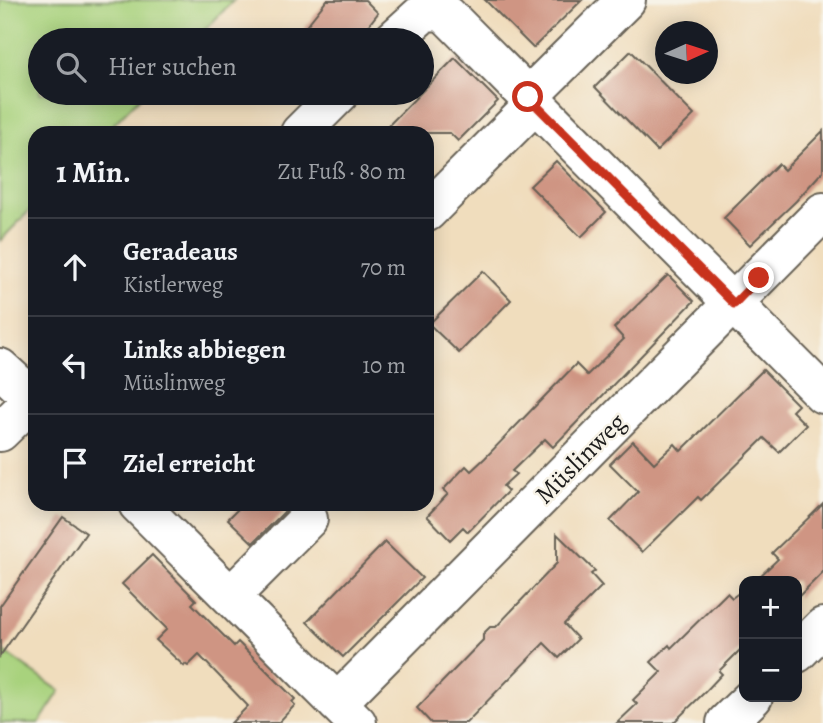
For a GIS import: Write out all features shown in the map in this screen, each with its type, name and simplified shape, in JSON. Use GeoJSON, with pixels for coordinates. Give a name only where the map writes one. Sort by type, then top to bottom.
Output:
{"type":"FeatureCollection","features":[{"type":"Feature","properties":{"kind":"street"},"geometry":{"type":"LineString","coordinates":[[434,205],[626,0]]}},
{"type":"Feature","properties":{"kind":"street"},"geometry":{"type":"LineString","coordinates":[[406,28],[424,12],[439,11],[447,15],[823,394]]}},
{"type":"Feature","properties":{"kind":"street"},"geometry":{"type":"LineString","coordinates":[[307,126],[328,105]]}},
{"type":"Feature","properties":{"kind":"street","name":"Müslinweg"},"geometry":{"type":"LineString","coordinates":[[145,511],[347,713],[823,212]]}},
{"type":"Feature","properties":{"kind":"street"},"geometry":{"type":"LineString","coordinates":[[0,368],[28,393]]}},
{"type":"Feature","properties":{"kind":"street"},"geometry":{"type":"LineString","coordinates":[[0,432],[28,406]]}},
{"type":"Feature","properties":{"kind":"street"},"geometry":{"type":"LineString","coordinates":[[231,596],[307,519]]}},
{"type":"Feature","properties":{"kind":"street"},"geometry":{"type":"LineString","coordinates":[[802,648],[823,627]]}},
{"type":"Feature","properties":{"kind":"street"},"geometry":{"type":"LineString","coordinates":[[726,723],[748,702]]}},
{"type":"Feature","properties":{"kind":"green space"},"geometry":{"type":"Polygon","coordinates":[[[0,0],[234,0],[207,28],[28,28],[28,105],[132,105],[112,126],[28,126],[28,212],[0,241],[0,0]]]}},
{"type":"Feature","properties":{"kind":"green space"},"geometry":{"type":"Polygon","coordinates":[[[0,649],[60,691],[39,723],[0,723],[0,649]]]}},
{"type":"Feature","properties":{"kind":"building"},"geometry":{"type":"Polygon","coordinates":[[[327,0],[365,0],[378,13],[366,28],[305,28],[327,0]]]}},
{"type":"Feature","properties":{"kind":"building"},"geometry":{"type":"Polygon","coordinates":[[[485,0],[582,0],[533,48],[485,0]]]}},
{"type":"Feature","properties":{"kind":"building"},"geometry":{"type":"Polygon","coordinates":[[[631,51],[655,75],[655,84],[663,84],[694,115],[657,151],[595,87],[631,51]]]}},
{"type":"Feature","properties":{"kind":"building"},"geometry":{"type":"Polygon","coordinates":[[[455,58],[498,101],[458,141],[450,133],[434,133],[434,126],[388,126],[409,105],[434,105],[434,79],[455,58]]]}},
{"type":"Feature","properties":{"kind":"building"},"geometry":{"type":"Polygon","coordinates":[[[823,131],[823,171],[750,245],[724,218],[778,164],[784,170],[823,131]]]}},
{"type":"Feature","properties":{"kind":"building"},"geometry":{"type":"Polygon","coordinates":[[[556,161],[606,212],[581,237],[530,186],[556,161]]]}},
{"type":"Feature","properties":{"kind":"building"},"geometry":{"type":"Polygon","coordinates":[[[483,271],[511,300],[459,353],[434,329],[434,319],[483,271]]]}},
{"type":"Feature","properties":{"kind":"building"},"geometry":{"type":"Polygon","coordinates":[[[668,275],[694,301],[553,447],[545,439],[512,471],[516,474],[503,486],[508,491],[468,532],[463,527],[450,540],[427,516],[448,494],[443,490],[466,466],[471,471],[485,458],[576,364],[587,375],[624,339],[614,328],[668,275]]]}},
{"type":"Feature","properties":{"kind":"building"},"geometry":{"type":"Polygon","coordinates":[[[763,370],[798,405],[792,411],[806,425],[779,452],[764,438],[701,500],[698,497],[642,552],[610,521],[638,492],[610,464],[633,441],[654,463],[675,444],[681,451],[763,370]]]}},
{"type":"Feature","properties":{"kind":"building"},"geometry":{"type":"Polygon","coordinates":[[[823,504],[823,572],[802,593],[802,576],[760,576],[778,559],[772,553],[823,504]]]}},
{"type":"Feature","properties":{"kind":"building"},"geometry":{"type":"Polygon","coordinates":[[[236,511],[285,511],[253,543],[228,519],[236,511]]]}},
{"type":"Feature","properties":{"kind":"building"},"geometry":{"type":"Polygon","coordinates":[[[63,517],[86,533],[0,656],[0,606],[63,517]]]}},
{"type":"Feature","properties":{"kind":"building"},"geometry":{"type":"Polygon","coordinates":[[[557,534],[595,571],[591,574],[602,586],[564,624],[578,639],[559,658],[544,643],[466,723],[431,723],[417,708],[483,640],[483,634],[490,627],[496,627],[557,563],[557,534]]]}},
{"type":"Feature","properties":{"kind":"building"},"geometry":{"type":"Polygon","coordinates":[[[385,542],[422,578],[343,657],[307,622],[385,542]]]}},
{"type":"Feature","properties":{"kind":"building"},"geometry":{"type":"Polygon","coordinates":[[[152,555],[196,600],[192,604],[234,646],[238,642],[295,699],[292,702],[295,705],[278,723],[231,723],[248,706],[199,655],[188,666],[184,666],[156,640],[167,629],[122,584],[152,555]]]}},
{"type":"Feature","properties":{"kind":"building"},"geometry":{"type":"Polygon","coordinates":[[[727,593],[732,598],[739,593],[739,651],[719,671],[722,674],[673,723],[617,723],[637,704],[633,700],[661,672],[651,662],[669,645],[671,648],[727,593]]]}},
{"type":"Feature","properties":{"kind":"route"},"geometry":{"type":"LineString","coordinates":[[528,97],[734,304],[759,278]]}}]}
